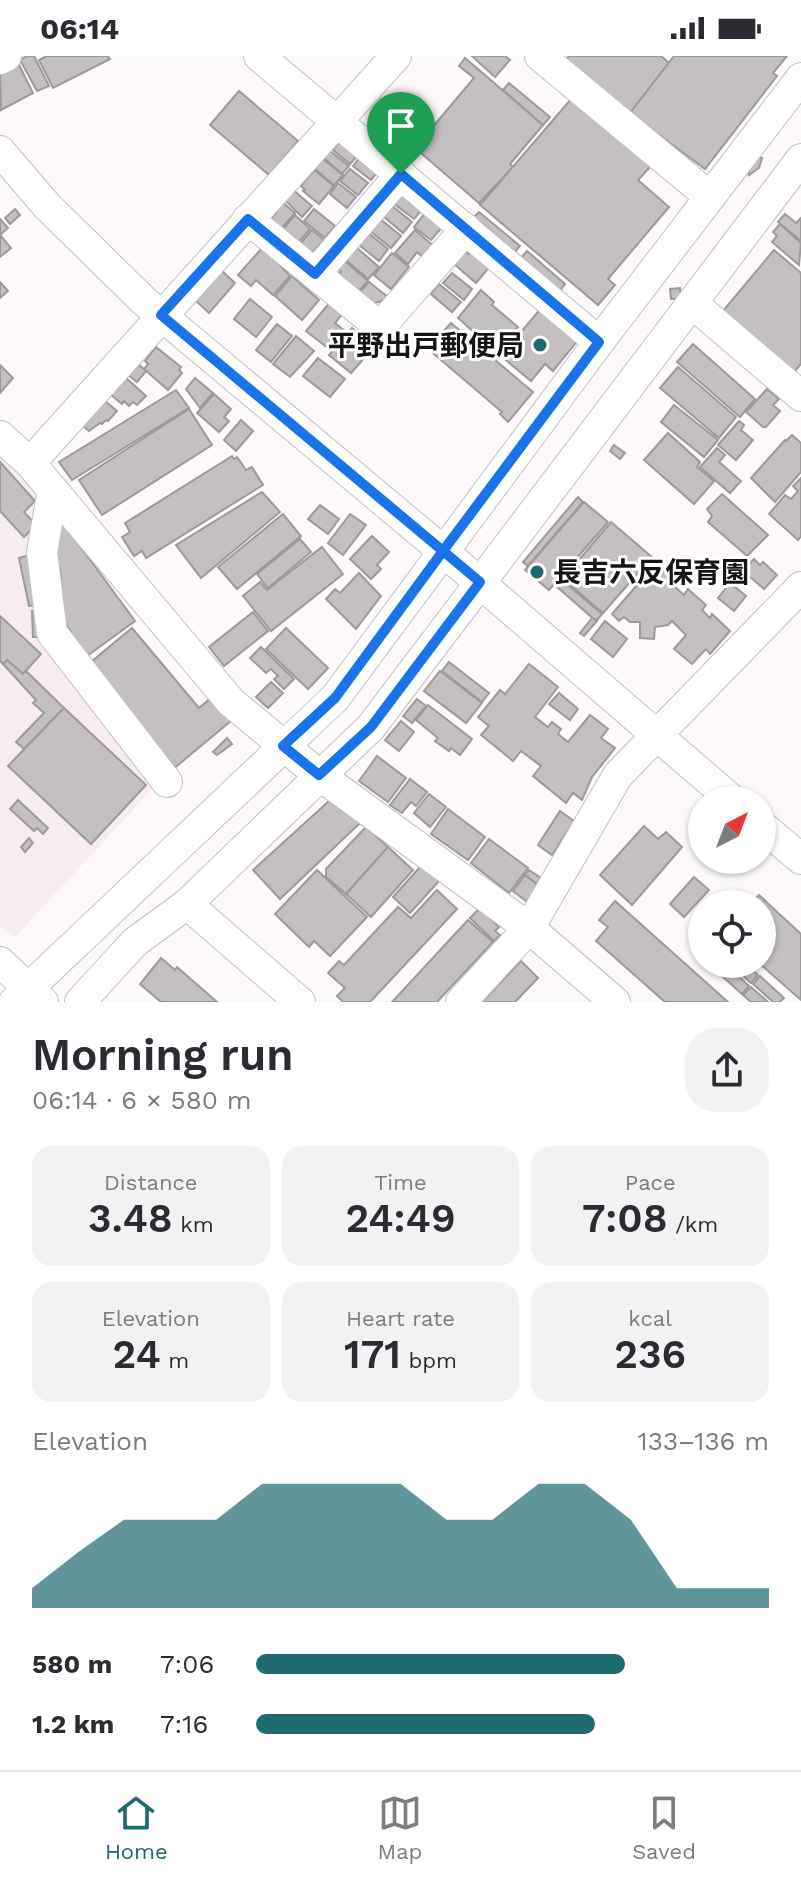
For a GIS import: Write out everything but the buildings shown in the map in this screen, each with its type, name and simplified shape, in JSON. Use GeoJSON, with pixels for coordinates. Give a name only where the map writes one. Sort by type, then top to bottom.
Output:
{"type":"FeatureCollection","features":[{"type":"Feature","properties":{"kind":"street"},"geometry":{"type":"LineString","coordinates":[[0,59],[6,56]]}},
{"type":"Feature","properties":{"kind":"street"},"geometry":{"type":"LineString","coordinates":[[259,56],[599,342]]}},
{"type":"Feature","properties":{"kind":"street"},"geometry":{"type":"LineString","coordinates":[[30,463],[396,56]]}},
{"type":"Feature","properties":{"kind":"street"},"geometry":{"type":"LineString","coordinates":[[540,56],[710,197]]}},
{"type":"Feature","properties":{"kind":"street"},"geometry":{"type":"LineString","coordinates":[[0,962],[28,998],[335,698],[599,342],[801,78]]}},
{"type":"Feature","properties":{"kind":"street"},"geometry":{"type":"LineString","coordinates":[[0,151],[47,206],[161,315],[480,582],[716,786]]}},
{"type":"Feature","properties":{"kind":"street"},"geometry":{"type":"LineString","coordinates":[[80,1002],[135,942],[187,904],[371,727],[801,159]]}},
{"type":"Feature","properties":{"kind":"street"},"geometry":{"type":"LineString","coordinates":[[315,274],[401,174]]}},
{"type":"Feature","properties":{"kind":"street"},"geometry":{"type":"LineString","coordinates":[[248,219],[380,327],[466,229]]}},
{"type":"Feature","properties":{"kind":"street"},"geometry":{"type":"LineString","coordinates":[[692,303],[801,396]]}},
{"type":"Feature","properties":{"kind":"street"},"geometry":{"type":"LineString","coordinates":[[0,436],[30,463],[231,702],[319,775],[529,928],[615,1002]]}},
{"type":"Feature","properties":{"kind":"street"},"geometry":{"type":"LineString","coordinates":[[53,490],[42,552],[52,633],[167,782]]}},
{"type":"Feature","properties":{"kind":"street"},"geometry":{"type":"LineString","coordinates":[[461,1002],[529,928],[618,775],[801,587]]}},
{"type":"Feature","properties":{"kind":"street"},"geometry":{"type":"LineString","coordinates":[[776,838],[801,859]]}},
{"type":"Feature","properties":{"kind":"street"},"geometry":{"type":"LineString","coordinates":[[187,904],[300,1002]]}},
{"type":"Feature","properties":{"kind":"shaded area"},"geometry":{"type":"Polygon","coordinates":[[[0,455],[41,493],[45,634],[158,783],[14,938],[0,926],[0,455]]]}},
{"type":"Feature","properties":{"kind":"place","name":"平野出戸郵便局"},"geometry":{"type":"Point","coordinates":[540,345]}},
{"type":"Feature","properties":{"kind":"place","name":"長吉六反保育園"},"geometry":{"type":"Point","coordinates":[537,572]}},
{"type":"Feature","properties":{"kind":"route"},"geometry":{"type":"LineString","coordinates":[[401,174],[315,274],[248,219],[161,315],[443,551],[335,698],[283,746],[319,775],[371,727],[480,582],[443,551],[599,342],[401,174]]}}]}
